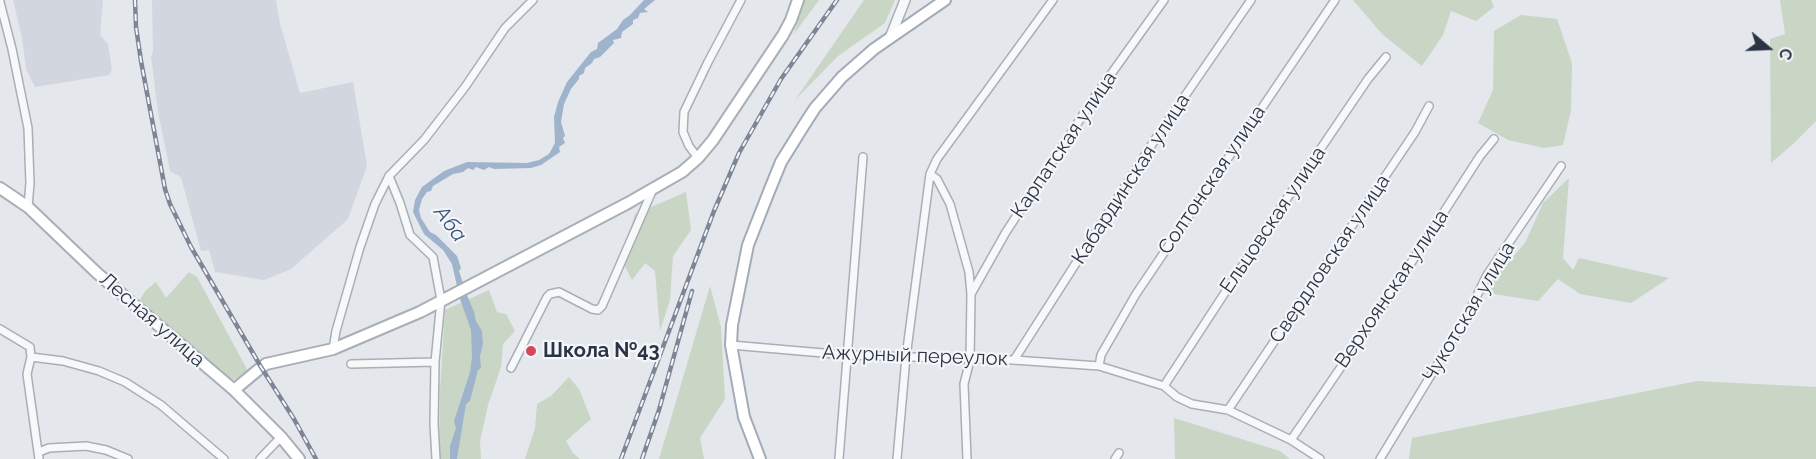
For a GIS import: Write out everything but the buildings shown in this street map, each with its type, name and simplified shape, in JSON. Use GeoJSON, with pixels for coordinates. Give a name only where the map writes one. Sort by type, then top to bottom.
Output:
{"type":"FeatureCollection","features":[{"type":"Feature","properties":{"kind":"main road"},"geometry":{"type":"LineString","coordinates":[[234,390],[266,364],[333,349],[420,312],[682,172],[713,140],[783,35],[798,0]]}},
{"type":"Feature","properties":{"kind":"main road"},"geometry":{"type":"LineString","coordinates":[[760,459],[744,417],[731,345],[732,325],[748,245],[781,162],[815,108],[842,77],[874,49],[945,0]]}},
{"type":"Feature","properties":{"kind":"main road","name":"Лесная улица"},"geometry":{"type":"LineString","coordinates":[[0,188],[28,207],[97,273],[234,390],[281,437],[299,459]]}},
{"type":"Feature","properties":{"kind":"street"},"geometry":{"type":"LineString","coordinates":[[333,349],[360,248],[375,204],[389,176],[424,140],[465,87],[505,28],[533,0]]}},
{"type":"Feature","properties":{"kind":"street"},"geometry":{"type":"LineString","coordinates":[[698,158],[683,132],[684,112],[741,0]]}},
{"type":"Feature","properties":{"kind":"street"},"geometry":{"type":"LineString","coordinates":[[890,38],[905,0]]}},
{"type":"Feature","properties":{"kind":"street"},"geometry":{"type":"LineString","coordinates":[[897,459],[906,357],[930,174],[937,159],[1053,0]]}},
{"type":"Feature","properties":{"kind":"street","name":"Карпатская улица"},"geometry":{"type":"LineString","coordinates":[[971,294],[1012,223],[1094,98],[1164,0]]}},
{"type":"Feature","properties":{"kind":"street","name":"Кабардинская улица"},"geometry":{"type":"LineString","coordinates":[[1014,360],[1156,138],[1251,0]]}},
{"type":"Feature","properties":{"kind":"street","name":"Солтонская улица"},"geometry":{"type":"LineString","coordinates":[[1099,366],[1101,356],[1136,294],[1335,0]]}},
{"type":"Feature","properties":{"kind":"street"},"geometry":{"type":"LineString","coordinates":[[0,2],[28,128],[30,183],[28,207]]}},
{"type":"Feature","properties":{"kind":"street","name":"Ельцовская улица"},"geometry":{"type":"LineString","coordinates":[[1164,386],[1272,219],[1368,79],[1386,57]]}},
{"type":"Feature","properties":{"kind":"street","name":"Свердловская улица"},"geometry":{"type":"LineString","coordinates":[[1228,410],[1415,132],[1429,106]]}},
{"type":"Feature","properties":{"kind":"street","name":"Верхоянская улица"},"geometry":{"type":"LineString","coordinates":[[1291,440],[1391,294],[1480,156],[1494,139]]}},
{"type":"Feature","properties":{"kind":"street"},"geometry":{"type":"LineString","coordinates":[[839,459],[863,157]]}},
{"type":"Feature","properties":{"kind":"street","name":"Чукотская улица"},"geometry":{"type":"LineString","coordinates":[[1380,459],[1468,314],[1487,275],[1561,166]]}},
{"type":"Feature","properties":{"kind":"street","name":"Карпатская улица"},"geometry":{"type":"LineString","coordinates":[[930,174],[937,180],[950,204],[969,272],[970,360],[964,384],[967,459]]}},
{"type":"Feature","properties":{"kind":"street"},"geometry":{"type":"LineString","coordinates":[[389,176],[410,235],[433,257],[444,299],[435,362],[436,459]]}},
{"type":"Feature","properties":{"kind":"street"},"geometry":{"type":"LineString","coordinates":[[511,368],[550,294],[559,292],[592,309],[598,310],[602,306],[653,189]]}},
{"type":"Feature","properties":{"kind":"street"},"geometry":{"type":"LineString","coordinates":[[0,329],[30,347],[31,357],[27,374],[39,455],[49,448],[86,446],[106,450],[128,459]]}},
{"type":"Feature","properties":{"kind":"street","name":"Ажурный переулок"},"geometry":{"type":"LineString","coordinates":[[731,345],[846,355],[1014,360],[1099,366],[1164,386],[1177,397],[1192,404],[1228,410],[1291,440],[1320,459]]}},
{"type":"Feature","properties":{"kind":"street"},"geometry":{"type":"LineString","coordinates":[[31,357],[63,361],[99,371],[125,382],[161,405],[224,459]]}},
{"type":"Feature","properties":{"kind":"street"},"geometry":{"type":"LineString","coordinates":[[351,363],[435,362]]}},
{"type":"Feature","properties":{"kind":"street"},"geometry":{"type":"LineString","coordinates":[[260,459],[281,437]]}},
{"type":"Feature","properties":{"kind":"shaded area"},"geometry":{"type":"Polygon","coordinates":[[[13,0],[103,0],[100,35],[108,44],[112,70],[109,75],[35,87],[26,69],[22,38],[13,0]]]}},
{"type":"Feature","properties":{"kind":"shaded area"},"geometry":{"type":"Polygon","coordinates":[[[152,0],[276,0],[280,24],[300,93],[353,82],[367,166],[348,219],[291,269],[264,280],[215,272],[209,250],[201,251],[181,177],[170,171],[158,112],[151,56],[153,52],[152,0]]]}},
{"type":"Feature","properties":{"kind":"green space"},"geometry":{"type":"Polygon","coordinates":[[[804,0],[819,0],[794,34],[804,0]]]}},
{"type":"Feature","properties":{"kind":"green space"},"geometry":{"type":"Polygon","coordinates":[[[864,0],[895,0],[885,23],[838,56],[795,100],[864,0]]]}},
{"type":"Feature","properties":{"kind":"green space"},"geometry":{"type":"Polygon","coordinates":[[[1353,0],[1491,0],[1494,7],[1476,21],[1451,11],[1443,35],[1422,66],[1382,34],[1353,0]]]}},
{"type":"Feature","properties":{"kind":"green space"},"geometry":{"type":"Polygon","coordinates":[[[1780,0],[1816,0],[1816,121],[1771,163],[1770,39],[1785,34],[1780,0]]]}},
{"type":"Feature","properties":{"kind":"green space"},"geometry":{"type":"Polygon","coordinates":[[[1521,15],[1557,19],[1572,63],[1571,110],[1563,145],[1544,148],[1508,140],[1478,123],[1493,90],[1494,31],[1521,15]]]}},
{"type":"Feature","properties":{"kind":"green space"},"geometry":{"type":"Polygon","coordinates":[[[1569,178],[1563,258],[1573,270],[1579,258],[1669,278],[1631,303],[1580,294],[1558,279],[1538,301],[1482,292],[1525,243],[1543,203],[1569,178]]]}},
{"type":"Feature","properties":{"kind":"green space"},"geometry":{"type":"Polygon","coordinates":[[[686,192],[691,230],[673,256],[670,300],[660,331],[655,271],[645,263],[632,280],[621,259],[635,214],[686,192]]]}},
{"type":"Feature","properties":{"kind":"green space"},"geometry":{"type":"Polygon","coordinates":[[[189,272],[197,277],[248,371],[235,379],[227,381],[139,308],[139,301],[146,290],[156,282],[166,298],[189,272]]]}},
{"type":"Feature","properties":{"kind":"green space"},"geometry":{"type":"Polygon","coordinates":[[[710,286],[721,327],[725,399],[700,438],[704,459],[659,459],[710,286]]]}},
{"type":"Feature","properties":{"kind":"green space"},"geometry":{"type":"Polygon","coordinates":[[[489,290],[497,312],[506,314],[515,331],[503,344],[501,367],[488,405],[480,441],[481,459],[441,459],[439,449],[440,390],[445,310],[489,290]]]}},
{"type":"Feature","properties":{"kind":"green space"},"geometry":{"type":"Polygon","coordinates":[[[569,377],[579,389],[591,419],[566,441],[573,453],[580,459],[525,459],[535,428],[537,404],[551,396],[569,377]]]}},
{"type":"Feature","properties":{"kind":"green space"},"geometry":{"type":"Polygon","coordinates":[[[1697,381],[1816,387],[1816,459],[1409,459],[1412,438],[1697,381]]]}},
{"type":"Feature","properties":{"kind":"green space"},"geometry":{"type":"Polygon","coordinates":[[[1174,418],[1280,451],[1290,459],[1175,459],[1174,418]]]}},
{"type":"Feature","properties":{"kind":"water"},"geometry":{"type":"Polygon","coordinates":[[[644,0],[655,0],[644,9],[648,12],[640,13],[638,18],[633,20],[633,24],[622,32],[621,38],[613,40],[614,43],[600,57],[594,59],[585,68],[584,73],[579,76],[571,89],[564,104],[561,122],[565,143],[559,147],[560,152],[541,165],[531,168],[494,169],[489,167],[484,170],[476,167],[473,170],[468,168],[433,186],[422,199],[419,210],[421,218],[430,232],[457,256],[467,295],[482,331],[481,368],[478,370],[470,401],[466,404],[457,459],[450,459],[450,446],[456,428],[454,421],[470,372],[471,330],[460,299],[452,264],[443,250],[424,234],[413,212],[415,200],[422,187],[444,171],[467,162],[527,163],[549,154],[555,143],[554,117],[567,82],[591,52],[597,49],[598,43],[617,29],[644,0]]]}},
{"type":"Feature","properties":{"kind":"railway"},"geometry":{"type":"LineString","coordinates":[[135,0],[141,61],[165,189],[170,204],[191,247],[316,459]]}},
{"type":"Feature","properties":{"kind":"railway"},"geometry":{"type":"LineString","coordinates":[[621,459],[714,211],[739,153],[781,79],[837,0]]}},
{"type":"Feature","properties":{"kind":"railway"},"geometry":{"type":"LineString","coordinates":[[642,459],[659,410],[692,291]]}},
{"type":"Feature","properties":{"kind":"place","name":"Школа №43"},"geometry":{"type":"Point","coordinates":[531,351]}},
{"type":"Feature","properties":{"kind":"water label","name":"Аба"},"geometry":{"type":"Point","coordinates":[450,224]}}]}
